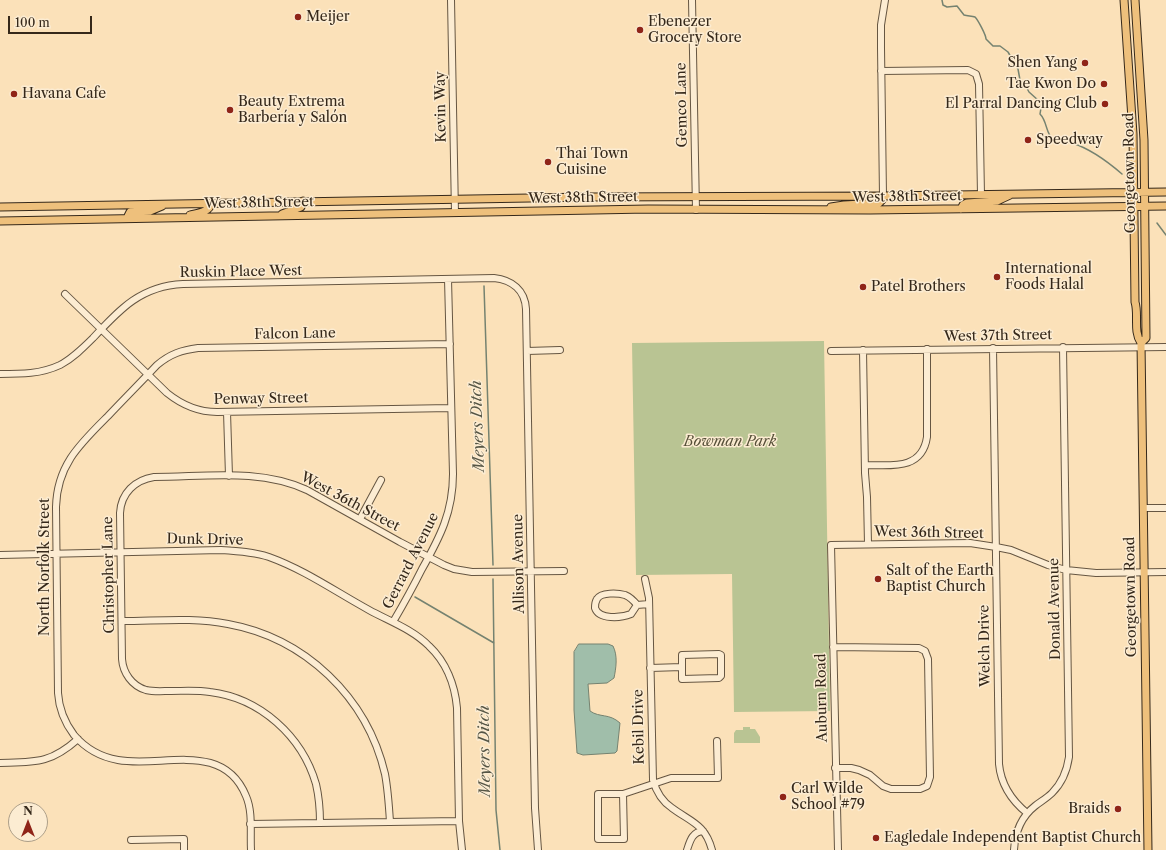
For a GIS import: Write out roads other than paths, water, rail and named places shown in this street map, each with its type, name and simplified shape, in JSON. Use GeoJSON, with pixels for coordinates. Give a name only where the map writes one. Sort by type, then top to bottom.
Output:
{"type":"FeatureCollection","features":[{"type":"Feature","properties":{"kind":"main road","name":"Georgetown Road"},"geometry":{"type":"LineString","coordinates":[[1124,0],[1132,101],[1133,206],[1137,338],[1141,345],[1148,850]]}},
{"type":"Feature","properties":{"kind":"main road","name":"Georgetown Road"},"geometry":{"type":"LineString","coordinates":[[1135,0],[1144,140],[1146,338],[1141,345]]}},
{"type":"Feature","properties":{"kind":"main road","name":"West 38th Street"},"geometry":{"type":"LineString","coordinates":[[0,207],[454,199],[696,196],[883,196],[1166,192]]}},
{"type":"Feature","properties":{"kind":"main road"},"geometry":{"type":"LineString","coordinates":[[961,209],[963,205],[967,203],[997,201],[1012,194]]}},
{"type":"Feature","properties":{"kind":"main road"},"geometry":{"type":"LineString","coordinates":[[815,210],[844,204],[876,204],[881,202],[883,196]]}},
{"type":"Feature","properties":{"kind":"main road"},"geometry":{"type":"LineString","coordinates":[[278,215],[300,208],[303,201]]}},
{"type":"Feature","properties":{"kind":"main road"},"geometry":{"type":"LineString","coordinates":[[183,218],[208,210],[211,203]]}},
{"type":"Feature","properties":{"kind":"main road"},"geometry":{"type":"LineString","coordinates":[[127,218],[130,212],[150,210],[166,204]]}},
{"type":"Feature","properties":{"kind":"main road","name":"West 38th Street"},"geometry":{"type":"LineString","coordinates":[[0,221],[278,215],[648,210],[961,209],[1166,206]]}},
{"type":"Feature","properties":{"kind":"street","name":"Kevin Way"},"geometry":{"type":"LineString","coordinates":[[451,0],[455,213]]}},
{"type":"Feature","properties":{"kind":"street","name":"Gemco Lane"},"geometry":{"type":"LineString","coordinates":[[692,0],[696,210]]}},
{"type":"Feature","properties":{"kind":"street"},"geometry":{"type":"LineString","coordinates":[[883,196],[881,33],[885,0]]}},
{"type":"Feature","properties":{"kind":"street"},"geometry":{"type":"LineString","coordinates":[[881,71],[968,70],[973,71],[976,74],[979,84],[981,194]]}},
{"type":"Feature","properties":{"kind":"street","name":"Ruskin Place West"},"geometry":{"type":"LineString","coordinates":[[0,374],[35,373],[55,367],[77,354],[120,310],[132,301],[147,292],[166,286],[183,284],[496,278],[510,282]]}},
{"type":"Feature","properties":{"kind":"street","name":"Gerrard Avenue"},"geometry":{"type":"LineString","coordinates":[[448,280],[452,408],[452,497],[443,530],[393,622],[417,636],[429,646],[443,664],[453,685],[456,705],[459,821],[462,850]]}},
{"type":"Feature","properties":{"kind":"street","name":"Allison Avenue"},"geometry":{"type":"LineString","coordinates":[[510,282],[520,292],[526,304],[535,808],[538,850]]}},
{"type":"Feature","properties":{"kind":"street","name":"Penway Street"},"geometry":{"type":"LineString","coordinates":[[65,294],[167,393],[184,405],[205,412],[452,408]]}},
{"type":"Feature","properties":{"kind":"street","name":"Falcon Lane"},"geometry":{"type":"LineString","coordinates":[[148,374],[159,363],[173,354],[198,348],[450,344]]}},
{"type":"Feature","properties":{"kind":"street","name":"West 37th Street"},"geometry":{"type":"LineString","coordinates":[[831,351],[1141,345],[1166,346]]}},
{"type":"Feature","properties":{"kind":"street","name":"Donald Avenue"},"geometry":{"type":"LineString","coordinates":[[1014,850],[1017,832],[1021,822],[1027,814],[1049,796],[1056,788],[1063,777],[1069,762],[1063,347]]}},
{"type":"Feature","properties":{"kind":"street","name":"Welch Drive"},"geometry":{"type":"LineString","coordinates":[[993,348],[1000,769],[1004,785],[1009,794],[1027,814]]}},
{"type":"Feature","properties":{"kind":"street"},"geometry":{"type":"LineString","coordinates":[[865,465],[904,465],[913,461],[924,449],[927,437],[927,349]]}},
{"type":"Feature","properties":{"kind":"street"},"geometry":{"type":"LineString","coordinates":[[527,351],[560,350]]}},
{"type":"Feature","properties":{"kind":"street"},"geometry":{"type":"LineString","coordinates":[[863,350],[868,544]]}},
{"type":"Feature","properties":{"kind":"street","name":"North Norfolk Street"},"geometry":{"type":"LineString","coordinates":[[148,374],[78,446],[65,466],[60,478],[56,496],[59,701],[65,719],[78,739],[92,751],[115,760],[190,760],[203,761],[220,766],[241,786],[248,801],[250,850]]}},
{"type":"Feature","properties":{"kind":"street"},"geometry":{"type":"LineString","coordinates":[[227,412],[229,476]]}},
{"type":"Feature","properties":{"kind":"street","name":"West 36th Street"},"geometry":{"type":"LineString","coordinates":[[143,479],[154,477],[229,476],[253,476],[268,478],[293,484],[446,566],[465,572],[564,571]]}},
{"type":"Feature","properties":{"kind":"street","name":"Christopher Lane"},"geometry":{"type":"LineString","coordinates":[[143,479],[132,486],[126,493],[121,503],[119,515],[122,661],[125,672],[137,686],[148,690],[205,691],[224,694],[248,703],[272,718],[286,731],[298,746],[310,769],[318,796],[320,823]]}},
{"type":"Feature","properties":{"kind":"street"},"geometry":{"type":"LineString","coordinates":[[360,519],[381,480]]}},
{"type":"Feature","properties":{"kind":"street"},"geometry":{"type":"LineString","coordinates":[[1143,508],[1166,508]]}},
{"type":"Feature","properties":{"kind":"street","name":"West 36th Street"},"geometry":{"type":"LineString","coordinates":[[831,545],[970,543],[996,546],[1066,570],[1092,573],[1166,572]]}},
{"type":"Feature","properties":{"kind":"street","name":"Auburn Road"},"geometry":{"type":"LineString","coordinates":[[831,545],[838,850]]}},
{"type":"Feature","properties":{"kind":"street","name":"Dunk Drive"},"geometry":{"type":"LineString","coordinates":[[0,555],[221,550],[258,554],[297,569],[370,611],[393,622]]}},
{"type":"Feature","properties":{"kind":"street","name":"Kebil Drive"},"geometry":{"type":"LineString","coordinates":[[645,578],[648,589],[649,604],[652,772],[654,784],[666,804],[672,809],[691,819],[703,831],[712,850]]}},
{"type":"Feature","properties":{"kind":"street"},"geometry":{"type":"LineString","coordinates":[[637,605],[631,614],[614,616],[599,614],[595,608],[598,597],[608,594],[624,595],[630,598],[637,605],[649,604]]}},
{"type":"Feature","properties":{"kind":"street"},"geometry":{"type":"LineString","coordinates":[[122,621],[203,621],[227,624],[246,628],[269,636],[303,654],[340,686],[366,724],[377,747],[385,775],[390,822]]}},
{"type":"Feature","properties":{"kind":"street"},"geometry":{"type":"LineString","coordinates":[[833,647],[919,648],[925,651],[928,659],[929,675],[930,777],[927,786],[920,789],[891,789],[883,786],[870,775],[859,770],[851,768],[835,768]]}},
{"type":"Feature","properties":{"kind":"street"},"geometry":{"type":"LineString","coordinates":[[682,654],[721,655],[721,676],[719,678],[682,679],[682,667],[682,654]]}},
{"type":"Feature","properties":{"kind":"street"},"geometry":{"type":"LineString","coordinates":[[650,668],[682,667]]}},
{"type":"Feature","properties":{"kind":"street"},"geometry":{"type":"LineString","coordinates":[[0,763],[46,760],[61,753],[78,739]]}},
{"type":"Feature","properties":{"kind":"street"},"geometry":{"type":"LineString","coordinates":[[624,794],[624,839],[598,839],[598,794],[624,794],[671,778],[718,778],[718,741]]}},
{"type":"Feature","properties":{"kind":"street"},"geometry":{"type":"LineString","coordinates":[[250,824],[459,821]]}},
{"type":"Feature","properties":{"kind":"street"},"geometry":{"type":"LineString","coordinates":[[687,850],[693,836],[696,833],[703,831]]}},
{"type":"Feature","properties":{"kind":"street"},"geometry":{"type":"LineString","coordinates":[[131,840],[184,839],[184,850]]}},
{"type":"Feature","properties":{"kind":"waterway"},"geometry":{"type":"LineString","coordinates":[[942,0],[943,5],[947,7],[957,6],[964,15],[975,17],[982,28],[986,39],[993,46],[1000,46],[1008,52],[1018,69],[1020,80],[1024,83],[1029,92],[1039,101],[1041,108],[1040,114],[1043,117],[1049,135],[1054,140],[1070,142],[1086,149],[1105,160],[1122,174]]}},
{"type":"Feature","properties":{"kind":"waterway"},"geometry":{"type":"LineString","coordinates":[[1157,223],[1166,235]]}},
{"type":"Feature","properties":{"kind":"waterway","name":"Meyers Ditch"},"geometry":{"type":"LineString","coordinates":[[484,286],[493,565]]}},
{"type":"Feature","properties":{"kind":"waterway","name":"Meyers Ditch"},"geometry":{"type":"LineString","coordinates":[[493,579],[496,810],[500,850]]}},
{"type":"Feature","properties":{"kind":"waterway"},"geometry":{"type":"LineString","coordinates":[[415,597],[494,643]]}},
{"type":"Feature","properties":{"kind":"place","name":"Meijer"},"geometry":{"type":"Point","coordinates":[298,17]}},
{"type":"Feature","properties":{"kind":"place","name":"Ebenezer Grocery Store"},"geometry":{"type":"Point","coordinates":[640,30]}},
{"type":"Feature","properties":{"kind":"place","name":"Shen Yang"},"geometry":{"type":"Point","coordinates":[1085,63]}},
{"type":"Feature","properties":{"kind":"place","name":"Tae Kwon Do"},"geometry":{"type":"Point","coordinates":[1104,84]}},
{"type":"Feature","properties":{"kind":"place","name":"Havana Cafe"},"geometry":{"type":"Point","coordinates":[14,94]}},
{"type":"Feature","properties":{"kind":"place","name":"El Parral Dancing Club"},"geometry":{"type":"Point","coordinates":[1105,104]}},
{"type":"Feature","properties":{"kind":"place","name":"Beauty Extrema Barbería y Salón"},"geometry":{"type":"Point","coordinates":[230,110]}},
{"type":"Feature","properties":{"kind":"place","name":"Speedway"},"geometry":{"type":"Point","coordinates":[1028,140]}},
{"type":"Feature","properties":{"kind":"place","name":"Thai Town Cuisine"},"geometry":{"type":"Point","coordinates":[548,162]}},
{"type":"Feature","properties":{"kind":"place","name":"International Foods Halal"},"geometry":{"type":"Point","coordinates":[997,277]}},
{"type":"Feature","properties":{"kind":"place","name":"Patel Brothers"},"geometry":{"type":"Point","coordinates":[863,287]}},
{"type":"Feature","properties":{"kind":"place","name":"Salt of the Earth Baptist Church"},"geometry":{"type":"Point","coordinates":[878,579]}},
{"type":"Feature","properties":{"kind":"place","name":"Carl Wilde School #79"},"geometry":{"type":"Point","coordinates":[783,797]}},
{"type":"Feature","properties":{"kind":"place","name":"Braids"},"geometry":{"type":"Point","coordinates":[1118,809]}},
{"type":"Feature","properties":{"kind":"place","name":"Eagledale Independent Baptist Church"},"geometry":{"type":"Point","coordinates":[876,838]}},
{"type":"Feature","properties":{"kind":"park label","name":"Bowman Park"},"geometry":{"type":"Point","coordinates":[730,442]}}]}
